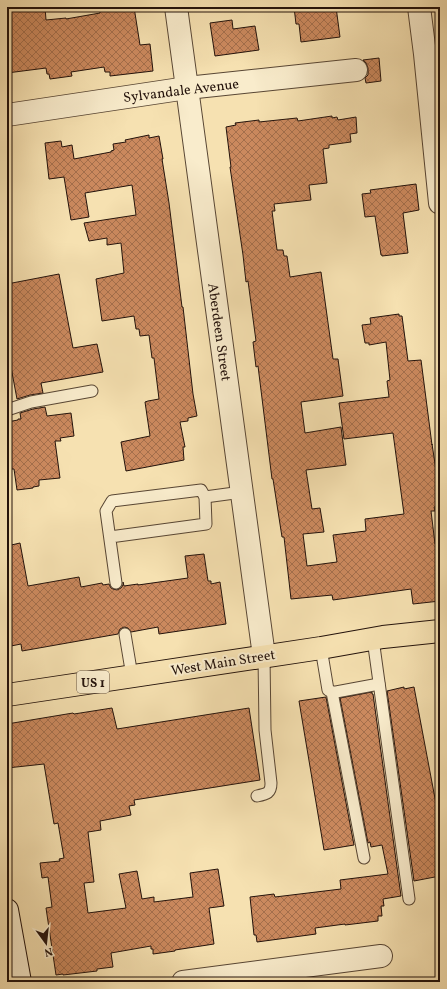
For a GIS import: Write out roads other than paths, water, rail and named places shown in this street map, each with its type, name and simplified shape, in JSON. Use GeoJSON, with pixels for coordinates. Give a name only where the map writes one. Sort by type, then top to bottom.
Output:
{"type":"FeatureCollection","features":[{"type":"Feature","properties":{"kind":"main road","name":"West Main Street"},"geometry":{"type":"LineString","coordinates":[[7,695],[373,639],[440,631]]}},
{"type":"Feature","properties":{"kind":"street","name":"Aberdeen Street"},"geometry":{"type":"LineString","coordinates":[[176,7],[264,656]]}},
{"type":"Feature","properties":{"kind":"street"},"geometry":{"type":"LineString","coordinates":[[419,7],[425,54],[434,81],[440,202]]}},
{"type":"Feature","properties":{"kind":"street","name":"Sylvandale Avenue"},"geometry":{"type":"LineString","coordinates":[[7,115],[187,88],[356,70]]}},
{"type":"Feature","properties":{"kind":"street"},"geometry":{"type":"LineString","coordinates":[[7,910],[20,982]]}},
{"type":"Feature","properties":{"kind":"street"},"geometry":{"type":"LineString","coordinates":[[183,982],[381,956]]}},
{"type":"Feature","properties":{"kind":"lane"},"geometry":{"type":"LineString","coordinates":[[7,410],[31,402],[92,391]]}},
{"type":"Feature","properties":{"kind":"lane"},"geometry":{"type":"LineString","coordinates":[[110,537],[206,524],[205,497],[201,490],[112,500],[106,511],[116,583]]}},
{"type":"Feature","properties":{"kind":"lane"},"geometry":{"type":"LineString","coordinates":[[205,497],[242,492]]}},
{"type":"Feature","properties":{"kind":"lane"},"geometry":{"type":"LineString","coordinates":[[125,634],[132,676]]}},
{"type":"Feature","properties":{"kind":"lane"},"geometry":{"type":"LineString","coordinates":[[373,639],[409,899]]}},
{"type":"Feature","properties":{"kind":"lane"},"geometry":{"type":"LineString","coordinates":[[321,648],[328,690],[332,692],[364,858]]}},
{"type":"Feature","properties":{"kind":"lane"},"geometry":{"type":"LineString","coordinates":[[257,796],[268,793],[272,783],[265,730],[264,656]]}},
{"type":"Feature","properties":{"kind":"lane"},"geometry":{"type":"LineString","coordinates":[[332,692],[379,684]]}}]}
